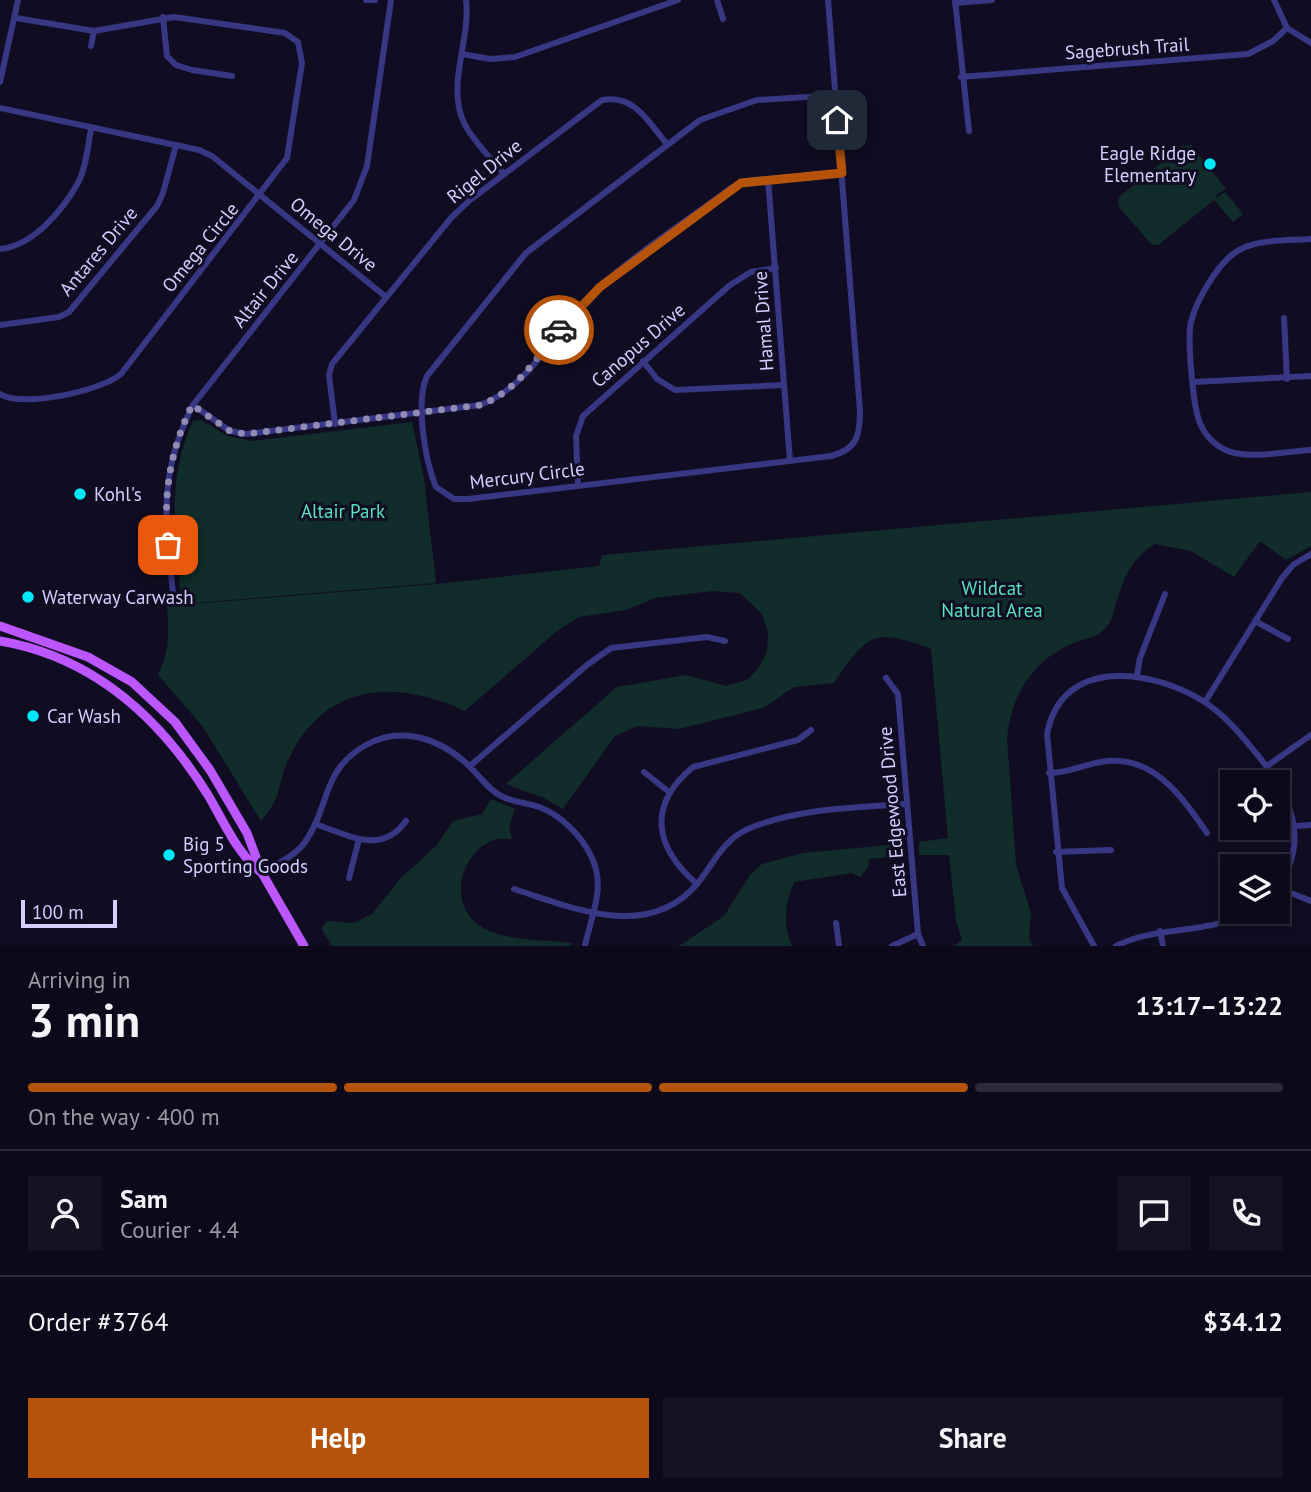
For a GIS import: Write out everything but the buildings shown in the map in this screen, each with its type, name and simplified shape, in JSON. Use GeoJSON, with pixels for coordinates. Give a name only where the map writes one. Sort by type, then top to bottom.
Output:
{"type":"FeatureCollection","features":[{"type":"Feature","properties":{"kind":"main road"},"geometry":{"type":"LineString","coordinates":[[0,626],[88,657],[132,682],[162,708],[187,735],[210,770],[247,833],[262,873],[304,946]]}},
{"type":"Feature","properties":{"kind":"main road"},"geometry":{"type":"LineString","coordinates":[[0,641],[33,649],[76,666],[114,689],[143,712],[186,761],[238,847],[262,873]]}},
{"type":"Feature","properties":{"kind":"street"},"geometry":{"type":"LineString","coordinates":[[0,82],[18,0]]}},
{"type":"Feature","properties":{"kind":"street"},"geometry":{"type":"LineString","coordinates":[[366,0],[375,0]]}},
{"type":"Feature","properties":{"kind":"street","name":"Altair Drive"},"geometry":{"type":"LineString","coordinates":[[173,593],[166,522],[167,474],[182,427],[192,405],[347,213],[362,185],[391,0]]}},
{"type":"Feature","properties":{"kind":"street"},"geometry":{"type":"LineString","coordinates":[[466,0],[458,87],[460,112],[465,125],[503,174]]}},
{"type":"Feature","properties":{"kind":"street"},"geometry":{"type":"LineString","coordinates":[[462,54],[490,59],[515,57],[678,0]]}},
{"type":"Feature","properties":{"kind":"street"},"geometry":{"type":"LineString","coordinates":[[717,0],[723,19]]}},
{"type":"Feature","properties":{"kind":"street"},"geometry":{"type":"LineString","coordinates":[[828,0],[834,93]]}},
{"type":"Feature","properties":{"kind":"street"},"geometry":{"type":"LineString","coordinates":[[968,131],[955,2],[992,0]]}},
{"type":"Feature","properties":{"kind":"street"},"geometry":{"type":"LineString","coordinates":[[1274,0],[1287,28],[1311,43]]}},
{"type":"Feature","properties":{"kind":"street"},"geometry":{"type":"LineString","coordinates":[[16,18],[94,31],[163,17],[285,33],[298,42],[302,63],[293,139],[287,158],[262,195]]}},
{"type":"Feature","properties":{"kind":"street"},"geometry":{"type":"LineString","coordinates":[[163,17],[167,56],[176,65],[232,76]]}},
{"type":"Feature","properties":{"kind":"street","name":"Sagebrush Trail"},"geometry":{"type":"LineString","coordinates":[[961,77],[1248,54],[1273,41],[1287,28]]}},
{"type":"Feature","properties":{"kind":"street"},"geometry":{"type":"LineString","coordinates":[[91,46],[94,31]]}},
{"type":"Feature","properties":{"kind":"street","name":"Mercury Circle"},"geometry":{"type":"LineString","coordinates":[[834,93],[860,434],[853,447],[843,453],[790,461],[454,499],[436,486],[432,478],[420,390],[427,376],[526,253],[667,144],[700,120],[733,107],[758,100],[834,93]]}},
{"type":"Feature","properties":{"kind":"street","name":"Rigel Drive"},"geometry":{"type":"LineString","coordinates":[[335,424],[329,376],[332,365],[451,218],[503,174],[602,100],[616,98],[633,104],[667,144]]}},
{"type":"Feature","properties":{"kind":"street","name":"Omega Circle"},"geometry":{"type":"LineString","coordinates":[[0,108],[176,145],[212,156],[262,195],[121,374],[109,383],[87,390],[16,400],[0,394]]}},
{"type":"Feature","properties":{"kind":"street"},"geometry":{"type":"LineString","coordinates":[[0,250],[22,245],[52,217],[79,182],[91,129]]}},
{"type":"Feature","properties":{"kind":"street","name":"Antares Drive"},"geometry":{"type":"LineString","coordinates":[[0,326],[58,317],[78,303],[156,206],[168,177],[176,145]]}},
{"type":"Feature","properties":{"kind":"street"},"geometry":{"type":"LineString","coordinates":[[192,405],[230,431],[246,434],[480,405],[499,398],[523,376],[575,310],[600,287],[731,188],[741,183],[768,179],[842,173]]}},
{"type":"Feature","properties":{"kind":"street","name":"Hamal Drive"},"geometry":{"type":"LineString","coordinates":[[768,179],[790,461]]}},
{"type":"Feature","properties":{"kind":"street","name":"Omega Drive"},"geometry":{"type":"LineString","coordinates":[[262,195],[387,297]]}},
{"type":"Feature","properties":{"kind":"street"},"geometry":{"type":"LineString","coordinates":[[1311,239],[1256,243],[1235,252],[1222,265],[1191,320],[1189,333],[1200,424],[1218,446],[1243,453],[1311,450]]}},
{"type":"Feature","properties":{"kind":"street","name":"Canopus Drive"},"geometry":{"type":"LineString","coordinates":[[579,485],[576,436],[583,416],[740,277],[762,269],[776,268]]}},
{"type":"Feature","properties":{"kind":"street"},"geometry":{"type":"LineString","coordinates":[[1284,318],[1287,379]]}},
{"type":"Feature","properties":{"kind":"street"},"geometry":{"type":"LineString","coordinates":[[643,361],[657,379],[675,390],[783,385]]}},
{"type":"Feature","properties":{"kind":"street"},"geometry":{"type":"LineString","coordinates":[[1194,382],[1311,376]]}},
{"type":"Feature","properties":{"kind":"street"},"geometry":{"type":"LineString","coordinates":[[1205,702],[1288,572],[1311,554]]}},
{"type":"Feature","properties":{"kind":"street"},"geometry":{"type":"LineString","coordinates":[[1137,676],[1140,658],[1165,594]]}},
{"type":"Feature","properties":{"kind":"street"},"geometry":{"type":"LineString","coordinates":[[1255,621],[1288,639]]}},
{"type":"Feature","properties":{"kind":"street"},"geometry":{"type":"LineString","coordinates":[[470,766],[587,664],[611,648],[707,637],[725,641]]}},
{"type":"Feature","properties":{"kind":"street"},"geometry":{"type":"LineString","coordinates":[[1094,946],[1065,896],[1056,852],[1047,734],[1050,719],[1065,694],[1097,678],[1137,676],[1205,702],[1235,729],[1267,766],[1287,797],[1296,826],[1290,862]]}},
{"type":"Feature","properties":{"kind":"street","name":"East Edgewood Drive"},"geometry":{"type":"LineString","coordinates":[[886,678],[898,694],[918,934],[923,946]]}},
{"type":"Feature","properties":{"kind":"street"},"geometry":{"type":"LineString","coordinates":[[697,884],[677,867],[663,837],[662,815],[669,792],[693,767],[798,740],[811,730]]}},
{"type":"Feature","properties":{"kind":"street"},"geometry":{"type":"LineString","coordinates":[[1267,766],[1311,735]]}},
{"type":"Feature","properties":{"kind":"street"},"geometry":{"type":"LineString","coordinates":[[262,873],[300,848],[315,824],[324,792],[337,769],[355,752],[380,739],[413,736],[431,740],[448,748],[502,797],[541,808],[558,817],[572,830],[592,858],[597,876],[598,894],[585,946]]}},
{"type":"Feature","properties":{"kind":"street"},"geometry":{"type":"LineString","coordinates":[[1049,773],[1076,771],[1104,761],[1131,764],[1149,770],[1180,793],[1207,833]]}},
{"type":"Feature","properties":{"kind":"street"},"geometry":{"type":"LineString","coordinates":[[644,772],[669,792]]}},
{"type":"Feature","properties":{"kind":"street"},"geometry":{"type":"LineString","coordinates":[[514,889],[594,915],[628,918],[657,912],[683,898],[697,884],[725,845],[746,829],[817,812],[906,804]]}},
{"type":"Feature","properties":{"kind":"street"},"geometry":{"type":"LineString","coordinates":[[315,824],[359,839],[388,839],[397,834],[406,821]]}},
{"type":"Feature","properties":{"kind":"street"},"geometry":{"type":"LineString","coordinates":[[1296,826],[1311,825]]}},
{"type":"Feature","properties":{"kind":"street"},"geometry":{"type":"LineString","coordinates":[[349,878],[359,839]]}},
{"type":"Feature","properties":{"kind":"street"},"geometry":{"type":"LineString","coordinates":[[1056,852],[1111,850]]}},
{"type":"Feature","properties":{"kind":"street"},"geometry":{"type":"LineString","coordinates":[[1290,892],[1311,901]]}},
{"type":"Feature","properties":{"kind":"street"},"geometry":{"type":"LineString","coordinates":[[1116,946],[1135,937],[1160,931],[1220,922]]}},
{"type":"Feature","properties":{"kind":"street"},"geometry":{"type":"LineString","coordinates":[[836,923],[839,946]]}},
{"type":"Feature","properties":{"kind":"street"},"geometry":{"type":"LineString","coordinates":[[1160,931],[1163,946]]}},
{"type":"Feature","properties":{"kind":"street"},"geometry":{"type":"LineString","coordinates":[[892,946],[918,934]]}},
{"type":"Feature","properties":{"kind":"green space"},"geometry":{"type":"Polygon","coordinates":[[[1191,145],[1226,189],[1217,194],[1215,199],[1225,192],[1243,214],[1233,222],[1214,200],[1158,245],[1152,245],[1119,207],[1118,198],[1182,146],[1191,145]]]}},
{"type":"Feature","properties":{"kind":"green space","name":"Altair Park"},"geometry":{"type":"Polygon","coordinates":[[[201,420],[228,436],[252,441],[412,422],[424,479],[436,583],[182,604],[175,534],[176,488],[184,443],[193,421],[201,420]]]}},
{"type":"Feature","properties":{"kind":"green space","name":"Wildcat Natural Area"},"geometry":{"type":"Polygon","coordinates":[[[1311,492],[1311,546],[1286,560],[1260,541],[1234,577],[1191,551],[1155,544],[1139,556],[1129,570],[1109,624],[1104,630],[1059,650],[1035,669],[1026,681],[1013,708],[1007,739],[1016,865],[1031,913],[1029,938],[1033,946],[954,946],[962,940],[956,920],[949,855],[919,855],[919,842],[948,838],[931,649],[912,642],[884,637],[874,639],[855,654],[834,683],[794,687],[763,708],[679,729],[637,726],[615,736],[563,809],[544,798],[506,784],[617,687],[686,675],[726,686],[747,680],[758,669],[767,652],[768,632],[762,614],[740,593],[712,591],[655,598],[626,610],[579,617],[557,631],[465,711],[414,694],[365,694],[343,701],[322,714],[304,733],[289,758],[277,797],[261,821],[203,727],[158,675],[168,642],[167,606],[437,584],[599,566],[602,555],[1311,492]]]}},
{"type":"Feature","properties":{"kind":"green space"},"geometry":{"type":"Polygon","coordinates":[[[491,799],[515,809],[509,827],[512,839],[491,841],[472,856],[462,879],[461,891],[468,913],[476,923],[497,934],[571,943],[571,946],[332,946],[321,928],[327,921],[354,923],[372,914],[401,878],[437,845],[453,821],[482,814],[491,799]]]}},
{"type":"Feature","properties":{"kind":"green space"},"geometry":{"type":"Polygon","coordinates":[[[900,844],[901,856],[869,859],[868,867],[860,877],[852,873],[794,882],[786,914],[792,946],[679,946],[724,916],[750,875],[762,864],[803,853],[900,844]]]}},
{"type":"Feature","properties":{"kind":"way so far"},"geometry":{"type":"LineString","coordinates":[[168,545],[167,474],[192,405],[230,431],[246,434],[266,434],[480,405],[499,398],[523,376],[559,330]]}},
{"type":"Feature","properties":{"kind":"place","name":"Eagle Ridge Elementary"},"geometry":{"type":"Point","coordinates":[1210,164]}},
{"type":"Feature","properties":{"kind":"place","name":"Kohl's"},"geometry":{"type":"Point","coordinates":[80,494]}},
{"type":"Feature","properties":{"kind":"place","name":"Waterway Carwash"},"geometry":{"type":"Point","coordinates":[28,597]}},
{"type":"Feature","properties":{"kind":"place","name":"Car Wash"},"geometry":{"type":"Point","coordinates":[33,716]}},
{"type":"Feature","properties":{"kind":"place","name":"Big 5 Sporting Goods"},"geometry":{"type":"Point","coordinates":[169,855]}},
{"type":"Feature","properties":{"kind":"route"},"geometry":{"type":"LineString","coordinates":[[559,330],[575,310],[600,287],[731,188],[753,180],[842,173],[837,120]]}}]}
